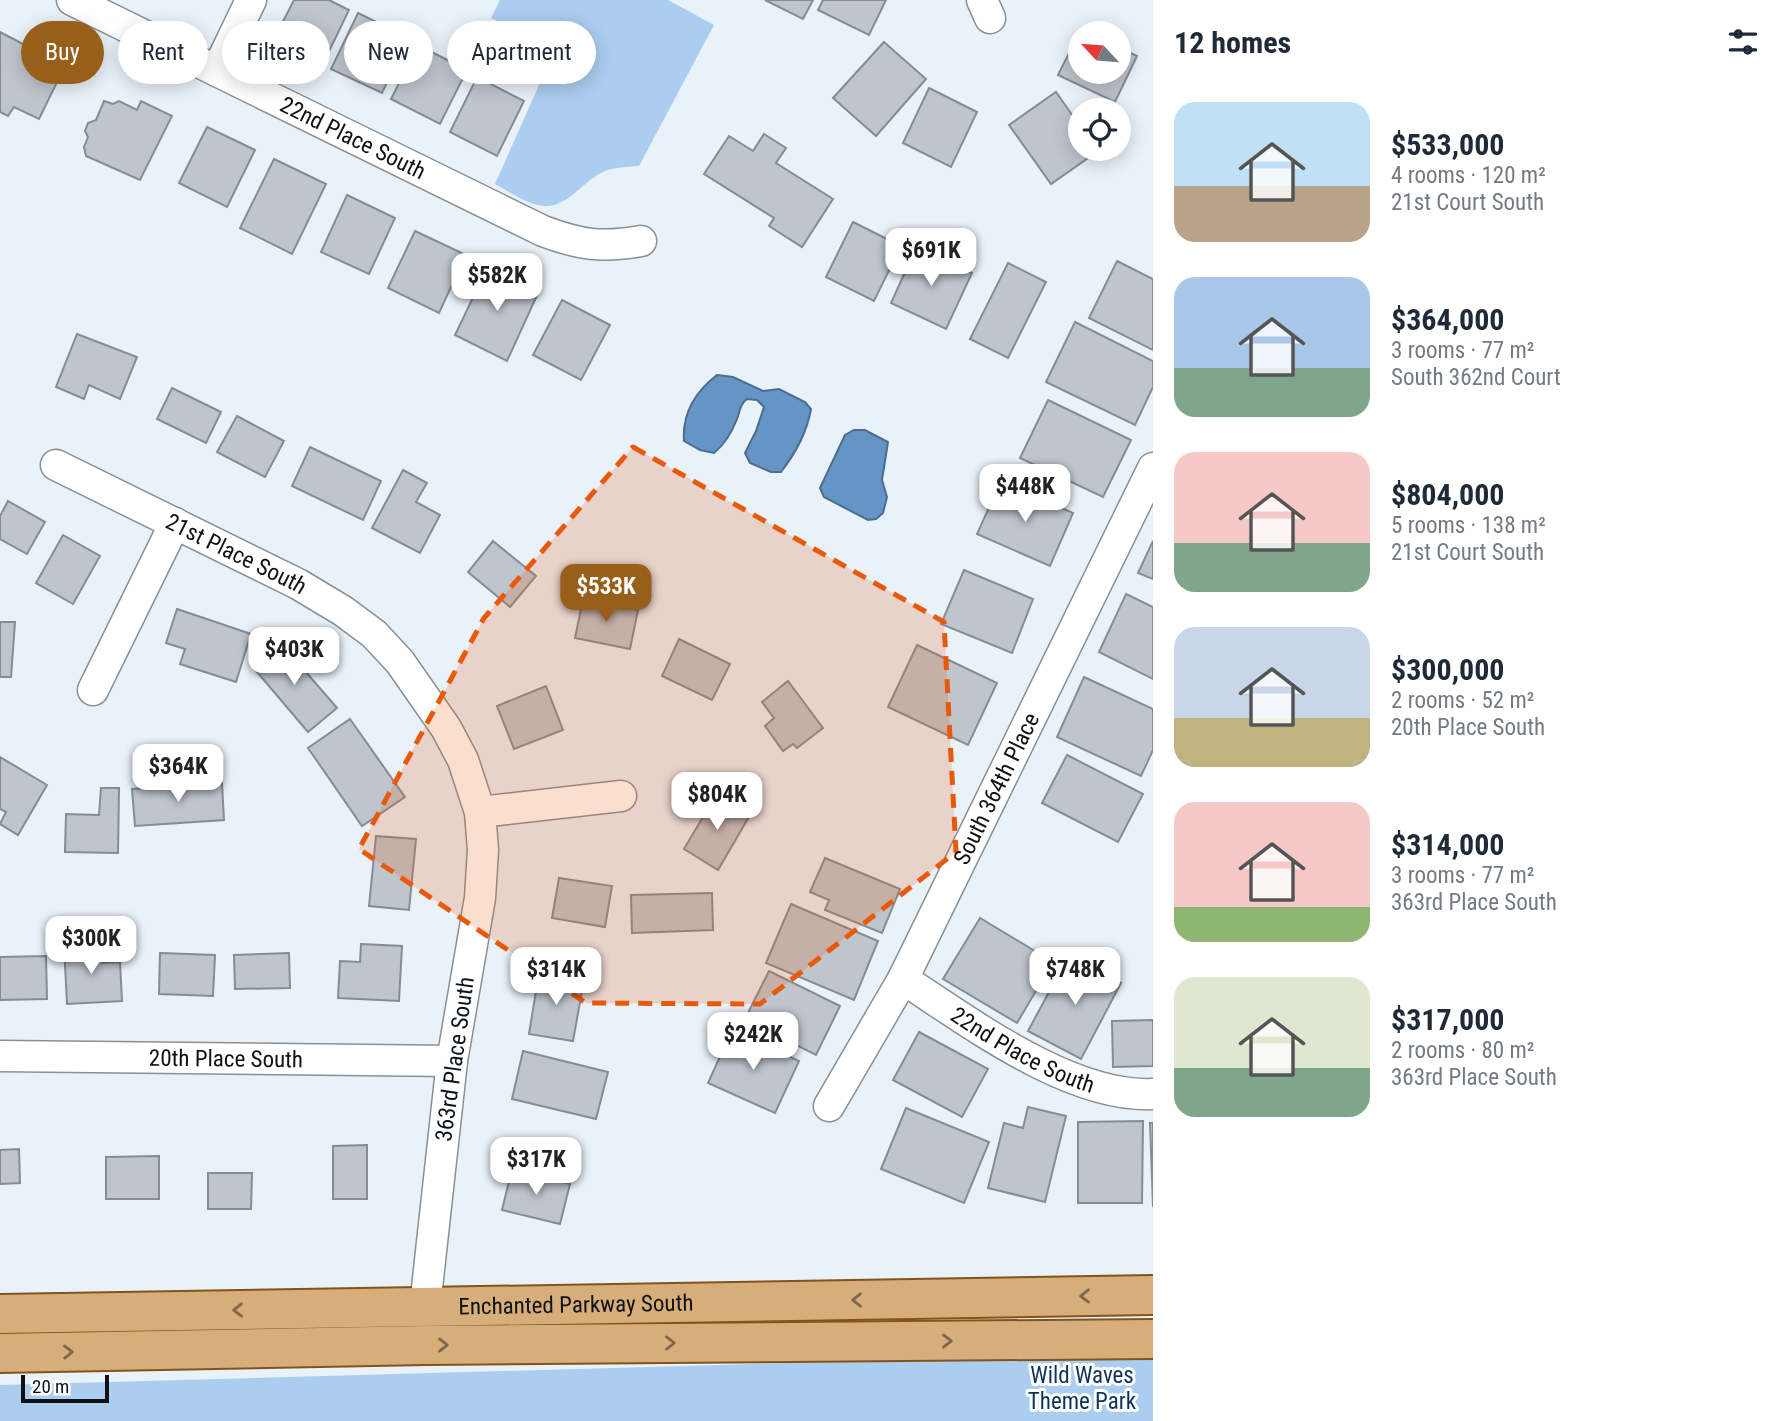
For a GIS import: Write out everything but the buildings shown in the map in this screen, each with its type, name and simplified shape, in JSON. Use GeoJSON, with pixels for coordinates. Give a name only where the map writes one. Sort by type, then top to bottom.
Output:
{"type":"FeatureCollection","features":[{"type":"Feature","properties":{"kind":"main road","name":"Enchanted Parkway South"},"geometry":{"type":"LineString","coordinates":[[0,1314],[1153,1295]]}},
{"type":"Feature","properties":{"kind":"main road"},"geometry":{"type":"LineString","coordinates":[[239,1349],[258,1333],[385,1331],[411,1325],[421,1315],[425,1306]]}},
{"type":"Feature","properties":{"kind":"main road","name":"Enchanted Parkway South"},"geometry":{"type":"LineString","coordinates":[[0,1353],[440,1345],[1153,1339]]}},
{"type":"Feature","properties":{"kind":"street","name":"22nd Place South"},"geometry":{"type":"LineString","coordinates":[[72,0],[542,231],[572,242],[594,246],[616,246],[642,241]]}},
{"type":"Feature","properties":{"kind":"street"},"geometry":{"type":"LineString","coordinates":[[217,71],[251,0]]}},
{"type":"Feature","properties":{"kind":"street","name":"21st Place South"},"geometry":{"type":"LineString","coordinates":[[57,465],[298,584],[343,611],[374,634],[400,663],[446,728],[463,760],[480,812]]}},
{"type":"Feature","properties":{"kind":"street","name":"South 364th Place"},"geometry":{"type":"LineString","coordinates":[[829,1106],[904,979],[1153,468]]}},
{"type":"Feature","properties":{"kind":"street"},"geometry":{"type":"LineString","coordinates":[[93,690],[175,523]]}},
{"type":"Feature","properties":{"kind":"street"},"geometry":{"type":"LineString","coordinates":[[480,812],[621,796]]}},
{"type":"Feature","properties":{"kind":"street","name":"363rd Place South"},"geometry":{"type":"LineString","coordinates":[[425,1306],[452,1061],[480,898],[483,850],[480,812]]}},
{"type":"Feature","properties":{"kind":"street","name":"22nd Place South"},"geometry":{"type":"LineString","coordinates":[[904,979],[993,1037],[1050,1067],[1108,1091],[1132,1095],[1153,1094]]}},
{"type":"Feature","properties":{"kind":"street","name":"20th Place South"},"geometry":{"type":"LineString","coordinates":[[0,1056],[452,1061]]}},
{"type":"Feature","properties":{"kind":"highlighted area"},"geometry":{"type":"Polygon","coordinates":[[[633,447],[944,622],[956,852],[760,1004],[586,1003],[359,849],[484,618],[633,447]]]}},
{"type":"Feature","properties":{"kind":"green space"},"geometry":{"type":"Polygon","coordinates":[[[500,0],[668,0],[714,25],[639,166],[605,171],[561,203],[545,206],[519,198],[495,184],[539,84],[596,84],[596,21],[497,21],[491,18],[500,0]]]}},
{"type":"Feature","properties":{"kind":"green space","name":"Wild Waves Theme Park"},"geometry":{"type":"Polygon","coordinates":[[[1153,1353],[1153,1421],[0,1421],[0,1385],[1153,1353]]]}},
{"type":"Feature","properties":{"kind":"shaded area"},"geometry":{"type":"Polygon","coordinates":[[[717,375],[733,377],[763,391],[779,389],[805,402],[811,409],[800,442],[781,472],[771,472],[750,463],[745,453],[764,407],[757,400],[747,399],[743,403],[730,433],[714,453],[700,450],[684,441],[685,421],[696,396],[717,375]]]}},
{"type":"Feature","properties":{"kind":"shaded area"},"geometry":{"type":"Polygon","coordinates":[[[854,430],[865,430],[888,442],[882,480],[887,497],[883,513],[876,519],[868,520],[824,497],[820,488],[845,435],[854,430]]]}}]}
